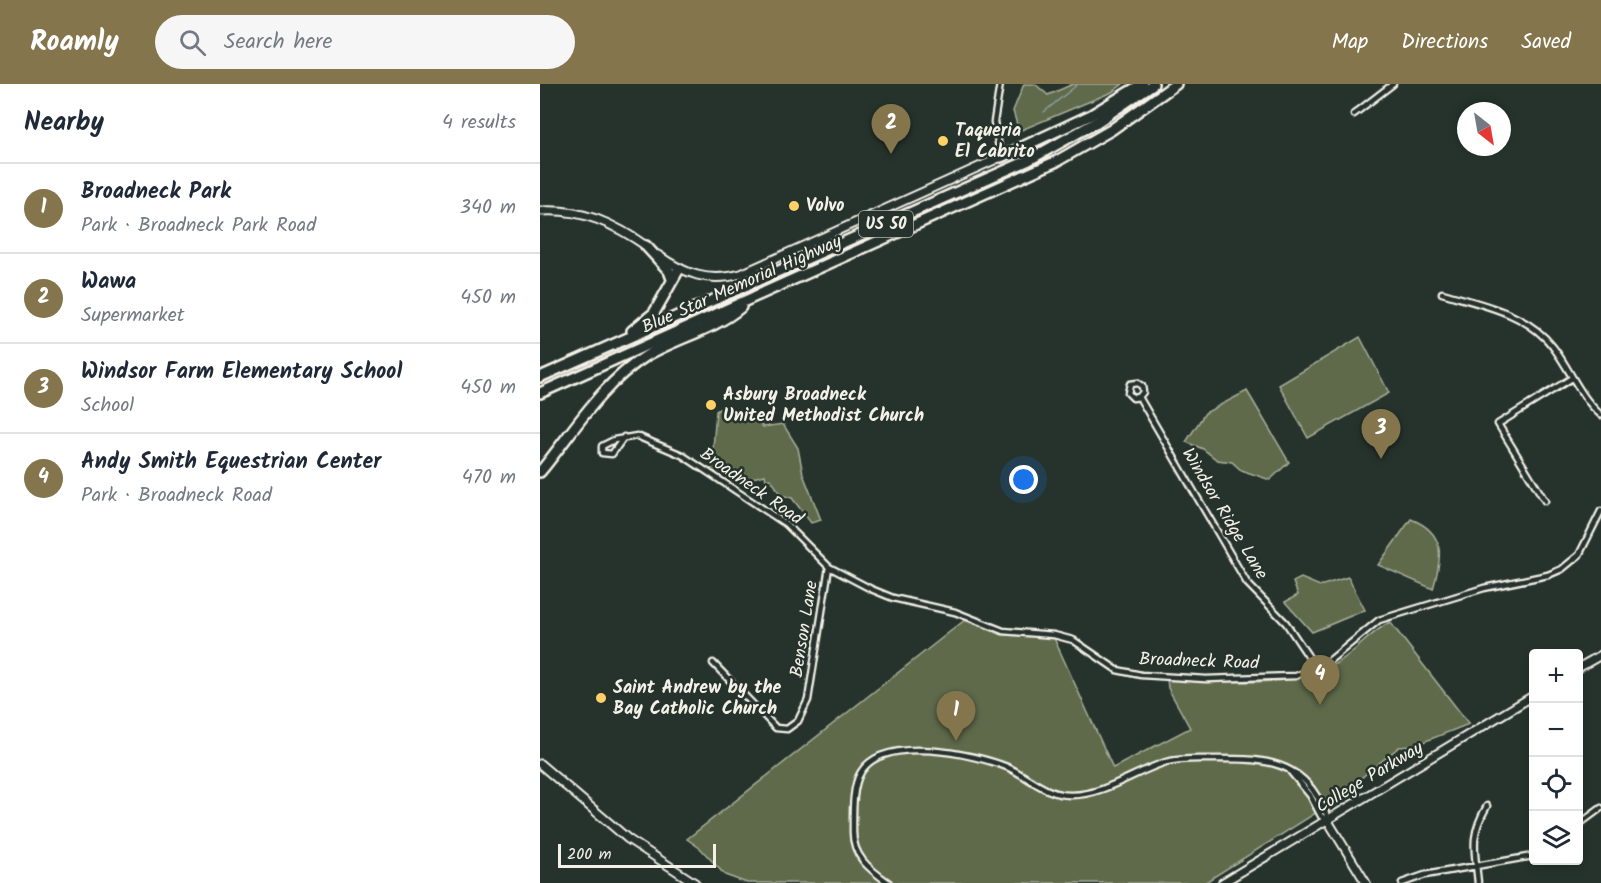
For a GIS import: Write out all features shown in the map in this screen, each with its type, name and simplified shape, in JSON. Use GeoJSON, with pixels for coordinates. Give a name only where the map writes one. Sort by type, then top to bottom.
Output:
{"type":"FeatureCollection","features":[{"type":"Feature","properties":{"kind":"highway"},"geometry":{"type":"LineString","coordinates":[[1001,157],[1091,115],[1142,84]]}},
{"type":"Feature","properties":{"kind":"highway","name":"Blue Star Memorial Highway"},"geometry":{"type":"LineString","coordinates":[[540,377],[1027,161],[1097,122],[1153,84]]}},
{"type":"Feature","properties":{"kind":"highway","name":"Blue Star Memorial Highway"},"geometry":{"type":"LineString","coordinates":[[540,393],[1057,161],[1111,130],[1176,84]]}},
{"type":"Feature","properties":{"kind":"highway"},"geometry":{"type":"LineString","coordinates":[[646,246],[669,271],[672,279]]}},
{"type":"Feature","properties":{"kind":"highway"},"geometry":{"type":"LineString","coordinates":[[608,346],[649,319],[679,269]]}},
{"type":"Feature","properties":{"kind":"highway"},"geometry":{"type":"LineString","coordinates":[[540,472],[598,399],[633,365],[667,345],[731,315],[751,298]]}},
{"type":"Feature","properties":{"kind":"highway"},"geometry":{"type":"LineString","coordinates":[[540,478],[560,448]]}},
{"type":"Feature","properties":{"kind":"main road"},"geometry":{"type":"LineString","coordinates":[[540,212],[553,210],[588,215],[607,222],[679,269],[708,279],[741,274],[1001,157]]}},
{"type":"Feature","properties":{"kind":"main road"},"geometry":{"type":"LineString","coordinates":[[1583,665],[1601,655]]}},
{"type":"Feature","properties":{"kind":"main road","name":"College Parkway"},"geometry":{"type":"LineString","coordinates":[[1222,883],[1529,698]]}},
{"type":"Feature","properties":{"kind":"main road"},"geometry":{"type":"LineString","coordinates":[[540,764],[628,839],[695,883]]}},
{"type":"Feature","properties":{"kind":"main road"},"geometry":{"type":"LineString","coordinates":[[1328,821],[1366,883]]}},
{"type":"Feature","properties":{"kind":"street"},"geometry":{"type":"LineString","coordinates":[[1000,84],[994,122],[1001,157]]}},
{"type":"Feature","properties":{"kind":"street"},"geometry":{"type":"LineString","coordinates":[[1354,114],[1393,84]]}},
{"type":"Feature","properties":{"kind":"street"},"geometry":{"type":"LineString","coordinates":[[1442,293],[1512,315],[1552,345],[1591,406],[1601,415]]}},
{"type":"Feature","properties":{"kind":"street"},"geometry":{"type":"LineString","coordinates":[[1545,501],[1497,424],[1572,378]]}},
{"type":"Feature","properties":{"kind":"street","name":"Windsor Ridge Lane"},"geometry":{"type":"LineString","coordinates":[[1139,397],[1241,574],[1286,623],[1316,668]]}},
{"type":"Feature","properties":{"kind":"street"},"geometry":{"type":"LineString","coordinates":[[624,437],[612,454],[602,453],[602,446],[606,442],[624,437]]}},
{"type":"Feature","properties":{"kind":"street","name":"Broadneck Road"},"geometry":{"type":"LineString","coordinates":[[624,437],[646,438],[720,479],[786,524],[829,567],[846,578],[894,598],[955,612],[1002,631],[1054,634],[1076,642],[1100,661],[1126,672],[1206,679],[1296,676],[1316,668],[1351,645],[1379,620],[1484,588],[1548,575],[1562,569],[1579,555],[1601,511]]}},
{"type":"Feature","properties":{"kind":"street","name":"Benson Lane"},"geometry":{"type":"LineString","coordinates":[[713,663],[776,728],[787,729],[798,721],[808,700],[829,567]]}},
{"type":"Feature","properties":{"kind":"street"},"geometry":{"type":"LineString","coordinates":[[889,883],[865,865],[857,853],[852,836],[859,776],[868,763],[886,755],[904,751],[945,751],[983,758],[1010,769],[1052,793],[1073,795],[1180,759],[1255,758],[1288,769],[1310,795],[1321,816],[1328,821]]}},
{"type":"Feature","properties":{"kind":"street"},"geometry":{"type":"LineString","coordinates":[[1478,883],[1473,848],[1474,831],[1487,806]]}},
{"type":"Feature","properties":{"kind":"street"},"geometry":{"type":"LineString","coordinates":[[1584,821],[1601,808]]}},
{"type":"Feature","properties":{"kind":"street"},"geometry":{"type":"LineString","coordinates":[[1402,883],[1425,875],[1529,857]]}},
{"type":"Feature","properties":{"kind":"green space"},"geometry":{"type":"Polygon","coordinates":[[[1024,84],[1035,84],[1048,95],[1073,84],[1123,84],[1112,92],[1019,131],[1013,111],[1024,84]]]}},
{"type":"Feature","properties":{"kind":"green space"},"geometry":{"type":"Polygon","coordinates":[[[1360,337],[1389,393],[1308,438],[1279,385],[1360,337]]]}},
{"type":"Feature","properties":{"kind":"green space"},"geometry":{"type":"Polygon","coordinates":[[[1247,391],[1289,462],[1270,480],[1241,470],[1232,462],[1217,460],[1203,449],[1186,442],[1205,413],[1247,391]]]}},
{"type":"Feature","properties":{"kind":"green space"},"geometry":{"type":"Polygon","coordinates":[[[721,408],[742,414],[750,423],[757,421],[763,427],[783,424],[798,448],[803,474],[821,520],[811,523],[792,498],[781,495],[771,479],[766,480],[765,475],[744,480],[737,476],[729,478],[721,469],[711,474],[716,411],[721,408]]]}},
{"type":"Feature","properties":{"kind":"green space"},"geometry":{"type":"Polygon","coordinates":[[[1411,519],[1431,531],[1439,548],[1433,589],[1378,565],[1411,519]]]}},
{"type":"Feature","properties":{"kind":"green space"},"geometry":{"type":"Polygon","coordinates":[[[1348,577],[1365,610],[1312,632],[1285,602],[1298,595],[1293,582],[1301,578],[1320,586],[1348,577]]]}},
{"type":"Feature","properties":{"kind":"green space"},"geometry":{"type":"Polygon","coordinates":[[[966,619],[1006,635],[1053,636],[1113,768],[1190,728],[1168,688],[1167,679],[1253,682],[1297,678],[1335,664],[1390,622],[1469,724],[1413,746],[1399,747],[1327,806],[1204,883],[747,883],[725,875],[701,849],[687,839],[966,619]]]}},
{"type":"Feature","properties":{"kind":"waterway"},"geometry":{"type":"LineString","coordinates":[[1044,112],[1078,84]]}},
{"type":"Feature","properties":{"kind":"place","name":"Taqueria El Cabrito"},"geometry":{"type":"Point","coordinates":[943,141]}},
{"type":"Feature","properties":{"kind":"place","name":"Wawa"},"geometry":{"type":"Point","coordinates":[891,154]}},
{"type":"Feature","properties":{"kind":"place","name":"Volvo"},"geometry":{"type":"Point","coordinates":[794,206]}},
{"type":"Feature","properties":{"kind":"place","name":"Asbury Broadneck United Methodist Church"},"geometry":{"type":"Point","coordinates":[711,405]}},
{"type":"Feature","properties":{"kind":"place","name":"Windsor Farm Elementary School"},"geometry":{"type":"Point","coordinates":[1381,459]}},
{"type":"Feature","properties":{"kind":"place","name":"Saint Andrew by the Bay Catholic Church"},"geometry":{"type":"Point","coordinates":[601,698]}},
{"type":"Feature","properties":{"kind":"place","name":"Andy Smith Equestrian Center"},"geometry":{"type":"Point","coordinates":[1320,705]}},
{"type":"Feature","properties":{"kind":"place","name":"Broadneck Park"},"geometry":{"type":"Point","coordinates":[956,741]}}]}
